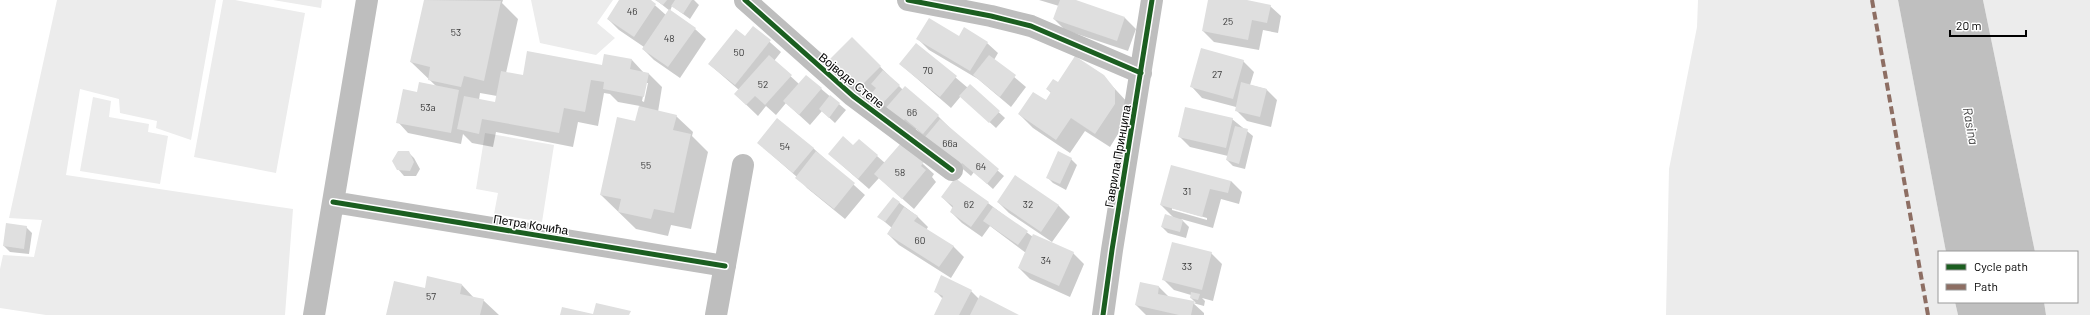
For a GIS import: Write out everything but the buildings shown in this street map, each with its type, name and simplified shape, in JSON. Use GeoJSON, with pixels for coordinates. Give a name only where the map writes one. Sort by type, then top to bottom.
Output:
{"type":"FeatureCollection","features":[{"type":"Feature","properties":{"kind":"street"},"geometry":{"type":"LineString","coordinates":[[314,315],[367,0]]}},
{"type":"Feature","properties":{"kind":"street","name":"Војводе Степе"},"geometry":{"type":"LineString","coordinates":[[745,0],[853,96],[952,170]]}},
{"type":"Feature","properties":{"kind":"street"},"geometry":{"type":"LineString","coordinates":[[908,0],[991,16],[1031,26],[1141,73]]}},
{"type":"Feature","properties":{"kind":"street","name":"Гаврила Принципа"},"geometry":{"type":"LineString","coordinates":[[1103,315],[1152,0]]}},
{"type":"Feature","properties":{"kind":"street"},"geometry":{"type":"LineString","coordinates":[[716,315],[743,165]]}},
{"type":"Feature","properties":{"kind":"street","name":"Петра Кочића"},"geometry":{"type":"LineString","coordinates":[[333,202],[725,266]]}},
{"type":"Feature","properties":{"kind":"shaded area"},"geometry":{"type":"Polygon","coordinates":[[[57,0],[216,0],[191,140],[156,128],[157,121],[120,113],[119,99],[80,89],[66,175],[293,209],[285,315],[46,315],[0,308],[0,269],[3,255],[34,257],[42,220],[9,218],[57,0]]]}},
{"type":"Feature","properties":{"kind":"shaded area"},"geometry":{"type":"Polygon","coordinates":[[[223,0],[235,0],[305,13],[276,173],[194,157],[223,0]]]}},
{"type":"Feature","properties":{"kind":"shaded area"},"geometry":{"type":"Polygon","coordinates":[[[273,0],[322,0],[321,8],[273,0]]]}},
{"type":"Feature","properties":{"kind":"shaded area"},"geometry":{"type":"Polygon","coordinates":[[[531,0],[613,0],[597,23],[615,38],[596,55],[540,43],[531,0]]]}},
{"type":"Feature","properties":{"kind":"shaded area"},"geometry":{"type":"Polygon","coordinates":[[[1698,0],[1898,0],[1946,251],[1938,251],[1938,303],[1955,303],[1958,315],[1666,315],[1669,169],[1697,27],[1698,0]]]}},
{"type":"Feature","properties":{"kind":"shaded area"},"geometry":{"type":"Polygon","coordinates":[[[1983,0],[2090,0],[2090,315],[2046,315],[2044,303],[2078,303],[2078,251],[2035,251],[1983,0]]]}},
{"type":"Feature","properties":{"kind":"shaded area"},"geometry":{"type":"Polygon","coordinates":[[[93,97],[111,101],[109,117],[149,124],[148,132],[168,136],[160,184],[80,171],[93,97]]]}},
{"type":"Feature","properties":{"kind":"shaded area"},"geometry":{"type":"Polygon","coordinates":[[[485,133],[554,145],[542,222],[494,214],[498,193],[476,189],[485,133]]]}},
{"type":"Feature","properties":{"kind":"water","name":"Rasina"},"geometry":{"type":"Polygon","coordinates":[[[1898,0],[1983,0],[2035,251],[1946,251],[1898,0]]]}},
{"type":"Feature","properties":{"kind":"water"},"geometry":{"type":"Polygon","coordinates":[[[1955,303],[2044,303],[2046,315],[1958,315],[1955,303]]]}},
{"type":"Feature","properties":{"kind":"marked path"},"geometry":{"type":"LineString","coordinates":[[1872,0],[1928,315]]}},
{"type":"Feature","properties":{"kind":"cycle path"},"geometry":{"type":"LineString","coordinates":[[745,0],[853,96],[952,170]]}},
{"type":"Feature","properties":{"kind":"cycle path"},"geometry":{"type":"LineString","coordinates":[[908,0],[991,16],[1031,26],[1141,73]]}},
{"type":"Feature","properties":{"kind":"cycle path"},"geometry":{"type":"LineString","coordinates":[[1103,315],[1152,0]]}},
{"type":"Feature","properties":{"kind":"cycle path"},"geometry":{"type":"LineString","coordinates":[[333,202],[725,266]]}}]}
